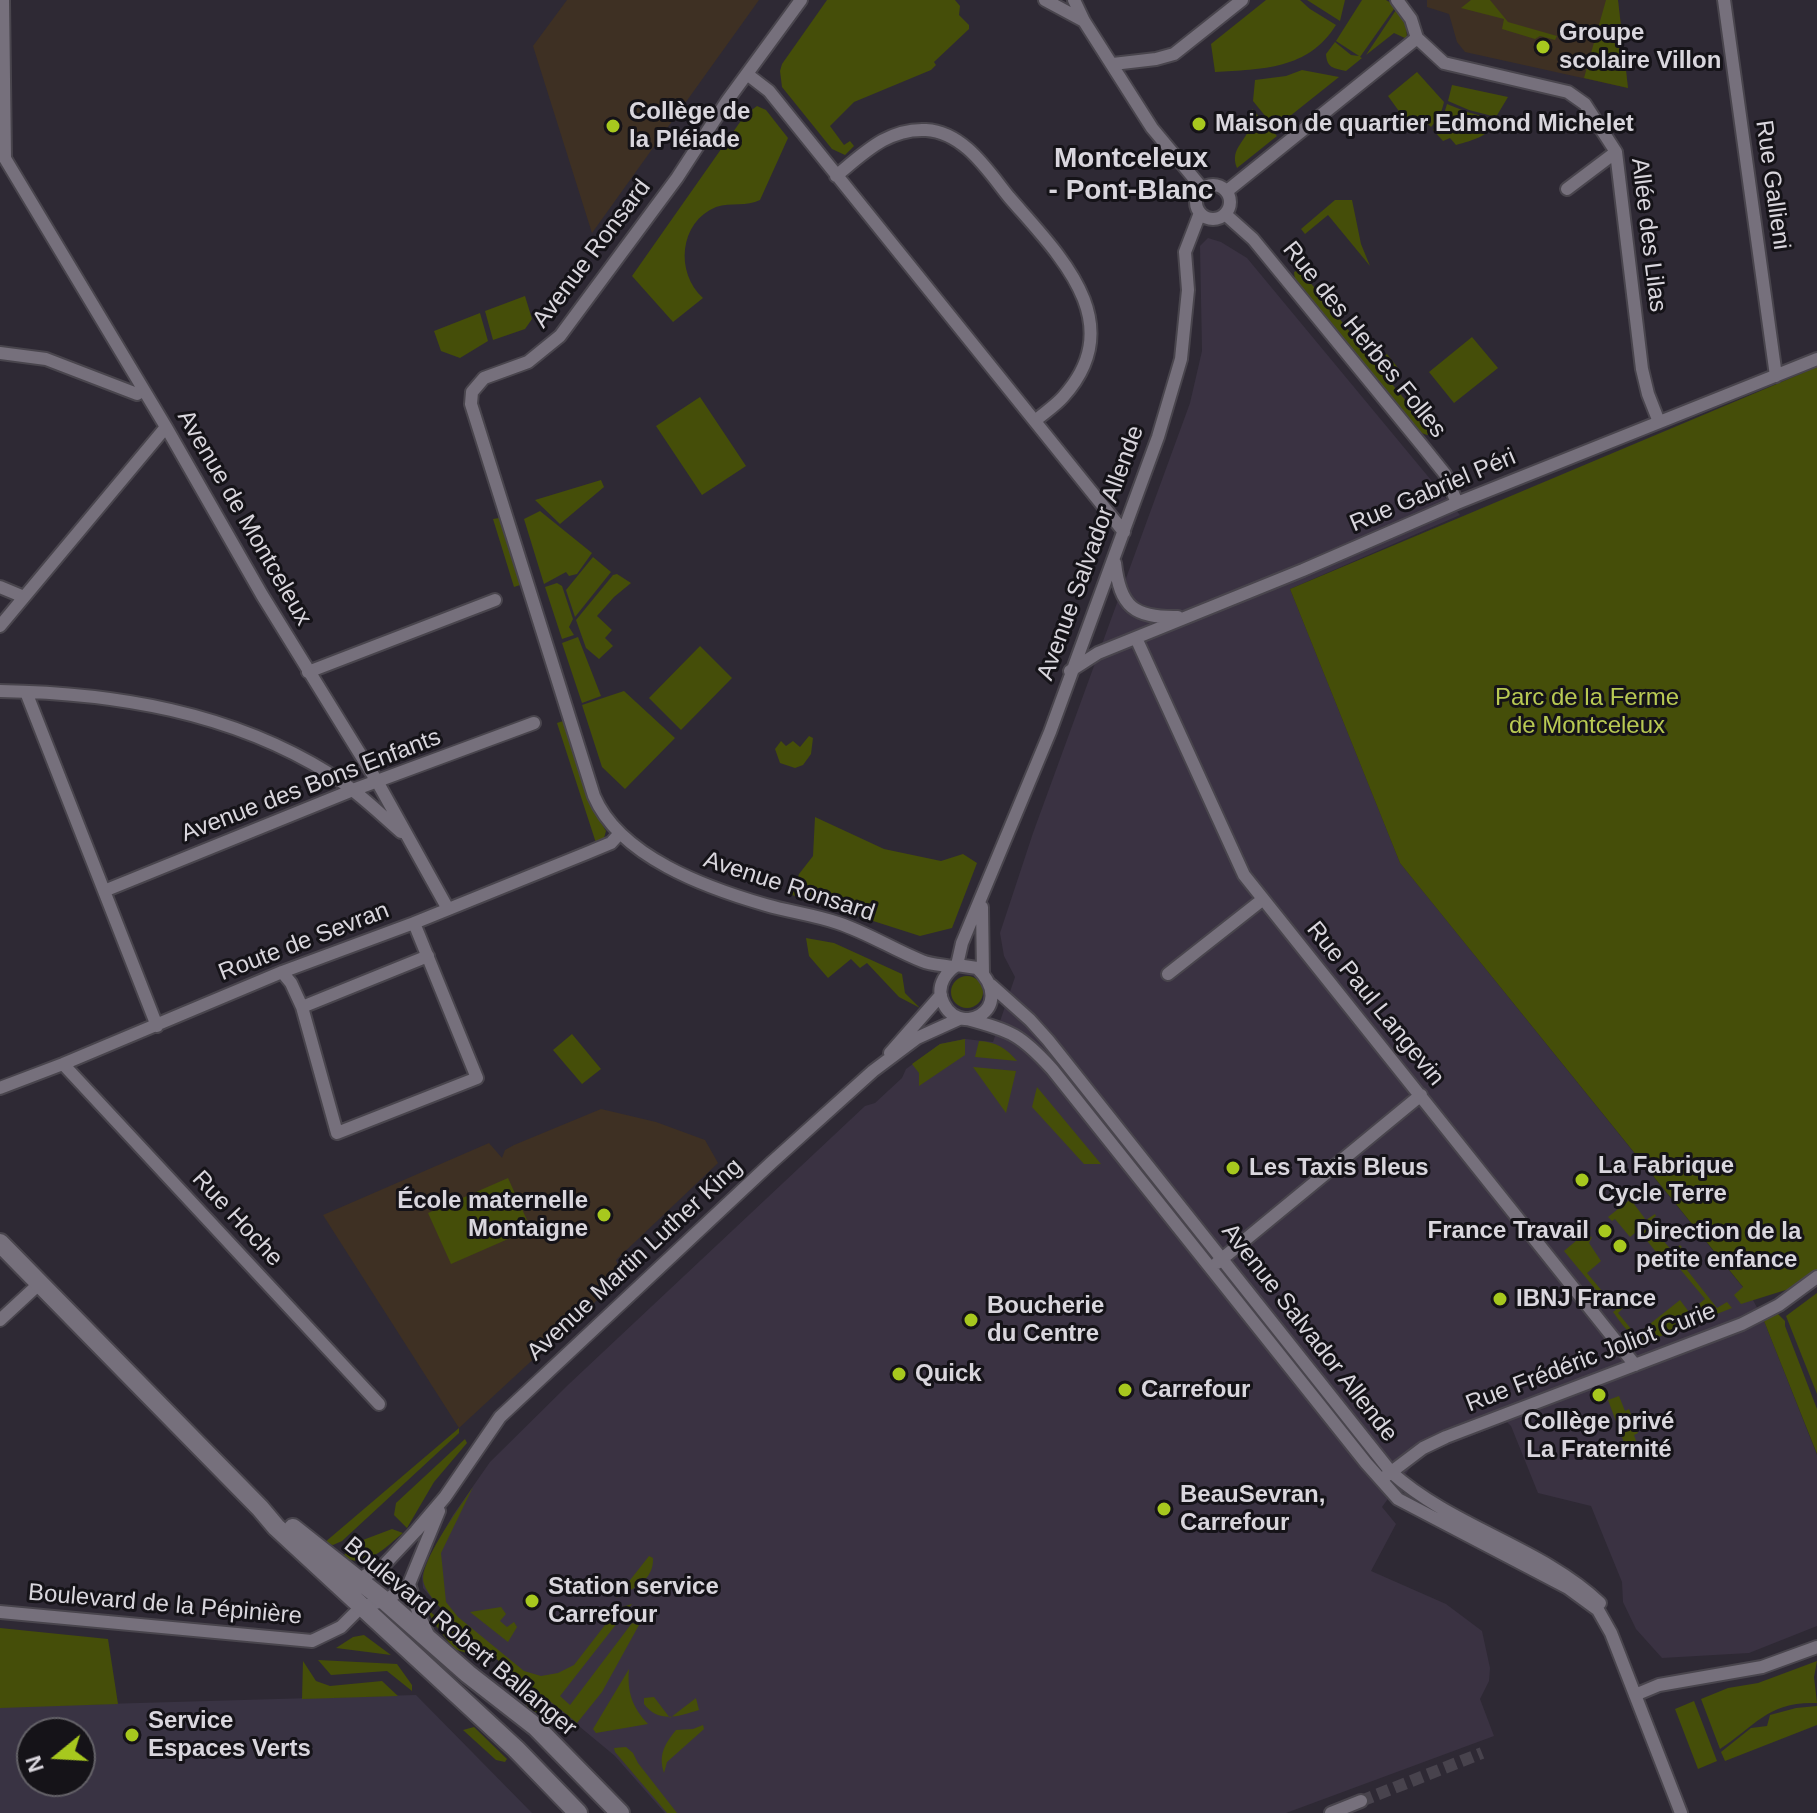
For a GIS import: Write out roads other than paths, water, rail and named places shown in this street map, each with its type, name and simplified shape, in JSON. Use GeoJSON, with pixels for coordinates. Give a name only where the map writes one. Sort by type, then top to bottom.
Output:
{"type":"FeatureCollection","features":[{"type":"Feature","properties":{"kind":"main road","name":"Boulevard Robert Ballanger"},"geometry":{"type":"LineString","coordinates":[[0,1243],[276,1527],[516,1749],[578,1813]]}},
{"type":"Feature","properties":{"kind":"main road","name":"Boulevard Robert Ballanger"},"geometry":{"type":"LineString","coordinates":[[260,1508],[283,1520],[536,1727],[620,1813]]}},
{"type":"Feature","properties":{"kind":"street"},"geometry":{"type":"LineString","coordinates":[[3,0],[3,160]]}},
{"type":"Feature","properties":{"kind":"street"},"geometry":{"type":"LineString","coordinates":[[801,0],[747,74],[767,89],[1124,532]]}},
{"type":"Feature","properties":{"kind":"street"},"geometry":{"type":"LineString","coordinates":[[1045,0],[1084,21]]}},
{"type":"Feature","properties":{"kind":"street"},"geometry":{"type":"LineString","coordinates":[[1074,0],[1084,21],[1161,140],[1202,188]]}},
{"type":"Feature","properties":{"kind":"street"},"geometry":{"type":"LineString","coordinates":[[1113,64],[1174,54],[1242,0]]}},
{"type":"Feature","properties":{"kind":"street"},"geometry":{"type":"LineString","coordinates":[[1227,191],[1417,38],[1411,19],[1397,0]]}},
{"type":"Feature","properties":{"kind":"street","name":"Rue Gallieni"},"geometry":{"type":"LineString","coordinates":[[1724,0],[1776,376]]}},
{"type":"Feature","properties":{"kind":"street","name":"Allée des Lilas"},"geometry":{"type":"LineString","coordinates":[[1417,38],[1444,63],[1568,92],[1585,104],[1616,152],[1642,369],[1659,422]]}},
{"type":"Feature","properties":{"kind":"street","name":"Avenue Ronsard"},"geometry":{"type":"LineString","coordinates":[[747,74],[677,178],[560,336],[528,362],[484,378],[471,397],[473,414],[599,809],[620,833],[662,863],[699,882],[767,905],[838,923],[928,963],[955,966]]}},
{"type":"Feature","properties":{"kind":"street"},"geometry":{"type":"LineString","coordinates":[[836,176],[888,136],[911,130],[938,131],[953,138],[976,157],[1070,269],[1082,292],[1088,314],[1086,351],[1070,388],[1035,421]]}},
{"type":"Feature","properties":{"kind":"street"},"geometry":{"type":"LineString","coordinates":[[1567,189],[1616,152]]}},
{"type":"Feature","properties":{"kind":"street","name":"Avenue de Montceleux"},"geometry":{"type":"LineString","coordinates":[[3,160],[166,427],[308,672],[378,783],[448,909]]}},
{"type":"Feature","properties":{"kind":"street"},"geometry":{"type":"LineString","coordinates":[[1215,185],[1227,191],[1230,200],[1225,214],[1212,219],[1200,213],[1197,197],[1202,188],[1215,185]]}},
{"type":"Feature","properties":{"kind":"street","name":"Avenue Salvador Allende"},"geometry":{"type":"LineString","coordinates":[[955,966],[1050,732],[1158,437],[1181,359],[1188,290],[1185,252],[1200,213]]}},
{"type":"Feature","properties":{"kind":"street","name":"Rue des Herbes Folles"},"geometry":{"type":"LineString","coordinates":[[1225,214],[1253,239],[1425,449],[1445,474],[1457,503]]}},
{"type":"Feature","properties":{"kind":"street"},"geometry":{"type":"LineString","coordinates":[[0,353],[46,359],[137,394],[143,390]]}},
{"type":"Feature","properties":{"kind":"street","name":"Rue Gabriel Péri"},"geometry":{"type":"LineString","coordinates":[[1070,671],[1098,653],[1457,503],[1817,359]]}},
{"type":"Feature","properties":{"kind":"street"},"geometry":{"type":"LineString","coordinates":[[0,626],[166,427]]}},
{"type":"Feature","properties":{"kind":"street"},"geometry":{"type":"LineString","coordinates":[[1115,559],[1118,587],[1133,610],[1153,618],[1185,617]]}},
{"type":"Feature","properties":{"kind":"street"},"geometry":{"type":"LineString","coordinates":[[0,587],[24,597]]}},
{"type":"Feature","properties":{"kind":"street"},"geometry":{"type":"LineString","coordinates":[[308,672],[495,600]]}},
{"type":"Feature","properties":{"kind":"street","name":"Rue Paul Langevin"},"geometry":{"type":"LineString","coordinates":[[1136,638],[1169,705],[1234,857],[1262,900],[1635,1365]]}},
{"type":"Feature","properties":{"kind":"street"},"geometry":{"type":"LineString","coordinates":[[0,691],[130,701],[193,715],[254,735],[303,759],[353,790],[408,838]]}},
{"type":"Feature","properties":{"kind":"street"},"geometry":{"type":"LineString","coordinates":[[26,692],[157,1026]]}},
{"type":"Feature","properties":{"kind":"street","name":"Avenue des Bons Enfants"},"geometry":{"type":"LineString","coordinates":[[104,891],[353,790],[534,723]]}},
{"type":"Feature","properties":{"kind":"street","name":"Route de Sevran"},"geometry":{"type":"LineString","coordinates":[[0,1088],[282,972],[587,853],[611,843],[620,833]]}},
{"type":"Feature","properties":{"kind":"street","name":"Avenue Salvador Allende"},"geometry":{"type":"LineString","coordinates":[[982,900],[983,974]]}},
{"type":"Feature","properties":{"kind":"street"},"geometry":{"type":"LineString","coordinates":[[1168,974],[1262,900]]}},
{"type":"Feature","properties":{"kind":"street"},"geometry":{"type":"LineString","coordinates":[[282,972],[302,1007],[337,1133],[477,1078],[414,923]]}},
{"type":"Feature","properties":{"kind":"street","name":"Avenue Ronsard"},"geometry":{"type":"LineString","coordinates":[[908,955],[927,970],[940,992]]}},
{"type":"Feature","properties":{"kind":"street"},"geometry":{"type":"LineString","coordinates":[[302,1007],[428,956]]}},
{"type":"Feature","properties":{"kind":"street"},"geometry":{"type":"LineString","coordinates":[[955,966],[972,966],[983,974],[991,985],[992,1001],[987,1010],[975,1018],[963,1019],[945,1006],[940,992],[955,966]]}},
{"type":"Feature","properties":{"kind":"street","name":"Avenue Salvador Allende"},"geometry":{"type":"LineString","coordinates":[[991,985],[1048,1040],[1222,1258],[1386,1476]]}},
{"type":"Feature","properties":{"kind":"street","name":"Avenue Martin Luther King"},"geometry":{"type":"LineString","coordinates":[[873,1071],[940,992]]}},
{"type":"Feature","properties":{"kind":"street","name":"Avenue Salvador Allende"},"geometry":{"type":"LineString","coordinates":[[963,1019],[1009,1031],[1027,1042],[1062,1081],[1210,1268],[1386,1476],[1578,1583],[1608,1611],[1618,1630],[1621,1660],[1681,1813]]}},
{"type":"Feature","properties":{"kind":"street","name":"Avenue Martin Luther King"},"geometry":{"type":"LineString","coordinates":[[358,1580],[385,1564],[445,1497],[500,1417],[771,1163],[873,1071],[917,1038],[963,1019]]}},
{"type":"Feature","properties":{"kind":"street","name":"Rue Hoche"},"geometry":{"type":"LineString","coordinates":[[63,1064],[379,1404]]}},
{"type":"Feature","properties":{"kind":"street"},"geometry":{"type":"LineString","coordinates":[[1210,1268],[1421,1095]]}},
{"type":"Feature","properties":{"kind":"street","name":"Rue Frédéric Joliot Curie"},"geometry":{"type":"LineString","coordinates":[[1386,1476],[1423,1448],[1446,1437],[1742,1324],[1779,1305],[1817,1277]]}},
{"type":"Feature","properties":{"kind":"street"},"geometry":{"type":"LineString","coordinates":[[0,1320],[40,1283]]}},
{"type":"Feature","properties":{"kind":"street","name":"Avenue Martin Luther King"},"geometry":{"type":"LineString","coordinates":[[409,1584],[445,1497]]}},
{"type":"Feature","properties":{"kind":"street"},"geometry":{"type":"LineString","coordinates":[[358,1580],[362,1606],[385,1601],[409,1584],[419,1615],[433,1643]]}},
{"type":"Feature","properties":{"kind":"street","name":"Boulevard de la Pépinière"},"geometry":{"type":"LineString","coordinates":[[0,1612],[312,1641],[341,1627],[362,1606]]}},
{"type":"Feature","properties":{"kind":"street"},"geometry":{"type":"LineString","coordinates":[[1635,1695],[1659,1685],[1762,1667],[1817,1647]]}},
{"type":"Feature","properties":{"kind":"street"},"geometry":{"type":"LineString","coordinates":[[1331,1813],[1361,1801]]}},
{"type":"Feature","properties":{"kind":"tunnel"},"geometry":{"type":"LineString","coordinates":[[1361,1801],[1482,1753]]}},
{"type":"Feature","properties":{"kind":"place","name":"Groupe scolaire Villon"},"geometry":{"type":"Point","coordinates":[1543,47]}},
{"type":"Feature","properties":{"kind":"place","name":"Maison de quartier Edmond Michelet"},"geometry":{"type":"Point","coordinates":[1199,124]}},
{"type":"Feature","properties":{"kind":"place","name":"Collège de la Pléiade"},"geometry":{"type":"Point","coordinates":[613,126]}},
{"type":"Feature","properties":{"kind":"place","name":"Les Taxis Bleus"},"geometry":{"type":"Point","coordinates":[1233,1168]}},
{"type":"Feature","properties":{"kind":"place","name":"La Fabrique Cycle Terre"},"geometry":{"type":"Point","coordinates":[1582,1180]}},
{"type":"Feature","properties":{"kind":"place","name":"École maternelle Montaigne"},"geometry":{"type":"Point","coordinates":[604,1215]}},
{"type":"Feature","properties":{"kind":"place","name":"France Travail"},"geometry":{"type":"Point","coordinates":[1605,1231]}},
{"type":"Feature","properties":{"kind":"place","name":"Direction de la petite enfance"},"geometry":{"type":"Point","coordinates":[1620,1246]}},
{"type":"Feature","properties":{"kind":"place","name":"IBNJ France"},"geometry":{"type":"Point","coordinates":[1500,1299]}},
{"type":"Feature","properties":{"kind":"place","name":"Boucherie du Centre"},"geometry":{"type":"Point","coordinates":[971,1320]}},
{"type":"Feature","properties":{"kind":"place","name":"Quick"},"geometry":{"type":"Point","coordinates":[899,1374]}},
{"type":"Feature","properties":{"kind":"place","name":"Carrefour"},"geometry":{"type":"Point","coordinates":[1125,1390]}},
{"type":"Feature","properties":{"kind":"place","name":"Collège privé La Fraternité"},"geometry":{"type":"Point","coordinates":[1599,1395]}},
{"type":"Feature","properties":{"kind":"place","name":"BeauSevran, Carrefour"},"geometry":{"type":"Point","coordinates":[1164,1509]}},
{"type":"Feature","properties":{"kind":"place","name":"Station service Carrefour"},"geometry":{"type":"Point","coordinates":[532,1601]}},
{"type":"Feature","properties":{"kind":"place","name":"Service Espaces Verts"},"geometry":{"type":"Point","coordinates":[132,1735]}},
{"type":"Feature","properties":{"kind":"district","name":"Montceleux - Pont-Blanc"},"geometry":{"type":"Point","coordinates":[1131,175]}},
{"type":"Feature","properties":{"kind":"park label","name":"Parc de la Ferme de Montceleux"},"geometry":{"type":"Point","coordinates":[1587,712]}}]}
